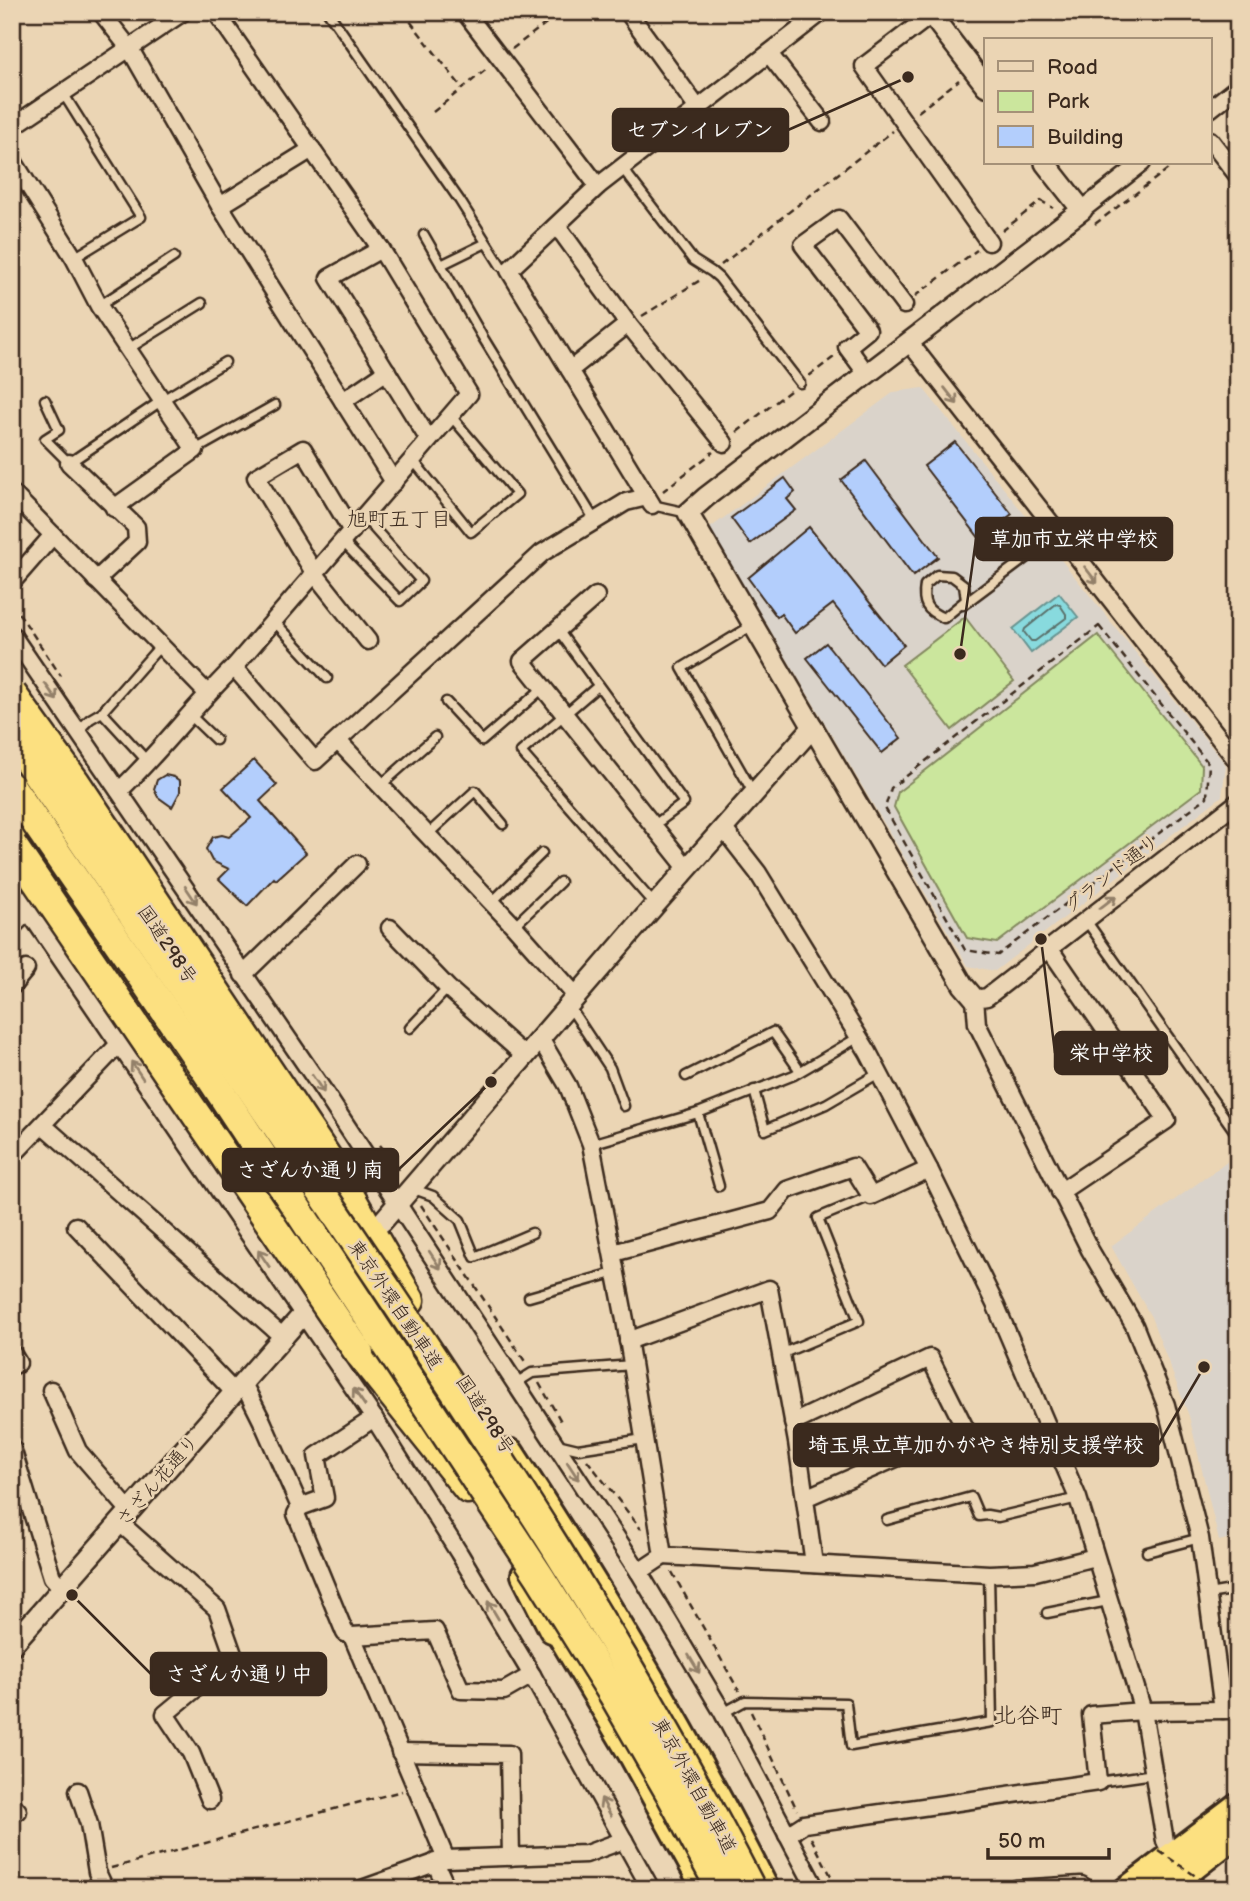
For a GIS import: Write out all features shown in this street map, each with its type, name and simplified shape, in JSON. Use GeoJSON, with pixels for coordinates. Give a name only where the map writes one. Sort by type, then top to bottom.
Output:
{"type":"FeatureCollection","features":[{"type":"Feature","properties":{"kind":"highway"},"geometry":{"type":"LineString","coordinates":[[12,694],[76,783],[332,1165],[410,1300]]}},
{"type":"Feature","properties":{"kind":"highway","name":"国道298号"},"geometry":{"type":"LineString","coordinates":[[12,713],[410,1300],[573,1547],[671,1712],[766,1889]]}},
{"type":"Feature","properties":{"kind":"highway","name":"東京外環自動車道"},"geometry":{"type":"LineString","coordinates":[[12,737],[377,1274],[521,1493],[632,1672],[751,1889]]}},
{"type":"Feature","properties":{"kind":"highway","name":"東京外環自動車道"},"geometry":{"type":"LineString","coordinates":[[12,788],[205,1069],[540,1577],[613,1694],[721,1889]]}},
{"type":"Feature","properties":{"kind":"highway"},"geometry":{"type":"LineString","coordinates":[[12,814],[212,1105],[524,1575],[632,1756],[705,1889]]}},
{"type":"Feature","properties":{"kind":"highway"},"geometry":{"type":"LineString","coordinates":[[12,845],[359,1353],[468,1489]]}},
{"type":"Feature","properties":{"kind":"highway"},"geometry":{"type":"LineString","coordinates":[[573,1547],[638,1639],[695,1734],[778,1889]]}},
{"type":"Feature","properties":{"kind":"highway"},"geometry":{"type":"LineString","coordinates":[[524,1575],[584,1693],[692,1889]]}},
{"type":"Feature","properties":{"kind":"highway"},"geometry":{"type":"LineString","coordinates":[[1127,1889],[1166,1853],[1238,1805]]}},
{"type":"Feature","properties":{"kind":"highway"},"geometry":{"type":"LineString","coordinates":[[1166,1889],[1238,1833]]}},
{"type":"Feature","properties":{"kind":"street"},"geometry":{"type":"LineString","coordinates":[[101,12],[130,49],[219,206],[394,482]]}},
{"type":"Feature","properties":{"kind":"street"},"geometry":{"type":"LineString","coordinates":[[12,127],[183,12]]}},
{"type":"Feature","properties":{"kind":"street"},"geometry":{"type":"LineString","coordinates":[[119,791],[234,667],[468,394],[381,249],[216,12]]}},
{"type":"Feature","properties":{"kind":"street"},"geometry":{"type":"LineString","coordinates":[[465,12],[598,186]]}},
{"type":"Feature","properties":{"kind":"street"},"geometry":{"type":"LineString","coordinates":[[628,12],[699,110]]}},
{"type":"Feature","properties":{"kind":"street"},"geometry":{"type":"LineString","coordinates":[[234,667],[315,761],[542,553],[626,502],[650,501],[509,270],[598,186],[822,12]]}},
{"type":"Feature","properties":{"kind":"street"},"geometry":{"type":"LineString","coordinates":[[984,83],[930,13],[864,66],[989,242]]}},
{"type":"Feature","properties":{"kind":"street"},"geometry":{"type":"LineString","coordinates":[[769,55],[822,122]]}},
{"type":"Feature","properties":{"kind":"street"},"geometry":{"type":"LineString","coordinates":[[1212,107],[1238,87]]}},
{"type":"Feature","properties":{"kind":"street"},"geometry":{"type":"LineString","coordinates":[[1212,143],[1238,176]]}},
{"type":"Feature","properties":{"kind":"street"},"geometry":{"type":"LineString","coordinates":[[219,206],[312,149]]}},
{"type":"Feature","properties":{"kind":"street"},"geometry":{"type":"LineString","coordinates":[[12,159],[74,258],[99,306],[195,450],[114,508]]}},
{"type":"Feature","properties":{"kind":"street"},"geometry":{"type":"LineString","coordinates":[[1046,164],[1082,210]]}},
{"type":"Feature","properties":{"kind":"street"},"geometry":{"type":"LineString","coordinates":[[787,1835],[804,1825],[1098,1782],[1091,1715],[1143,1711],[1230,1710],[1200,1538],[1162,1393],[1134,1325],[1090,1250],[978,1024],[975,999],[963,985],[688,513],[1141,164]]}},
{"type":"Feature","properties":{"kind":"street"},"geometry":{"type":"LineString","coordinates":[[867,374],[847,346],[868,330],[803,245],[839,219],[904,305]]}},
{"type":"Feature","properties":{"kind":"street"},"geometry":{"type":"LineString","coordinates":[[555,227],[563,234],[628,324],[724,443]]}},
{"type":"Feature","properties":{"kind":"street"},"geometry":{"type":"LineString","coordinates":[[381,249],[329,278],[429,440]]}},
{"type":"Feature","properties":{"kind":"street"},"geometry":{"type":"LineString","coordinates":[[570,370],[628,324]]}},
{"type":"Feature","properties":{"kind":"street"},"geometry":{"type":"LineString","coordinates":[[909,342],[1238,762]]}},
{"type":"Feature","properties":{"kind":"street"},"geometry":{"type":"LineString","coordinates":[[343,401],[387,371]]}},
{"type":"Feature","properties":{"kind":"street"},"geometry":{"type":"LineString","coordinates":[[348,536],[303,449],[256,477],[315,574],[368,641]]}},
{"type":"Feature","properties":{"kind":"street"},"geometry":{"type":"LineString","coordinates":[[69,463],[136,527],[137,542],[96,580]]}},
{"type":"Feature","properties":{"kind":"street"},"geometry":{"type":"LineString","coordinates":[[12,493],[207,694]]}},
{"type":"Feature","properties":{"kind":"street"},"geometry":{"type":"LineString","coordinates":[[12,582],[53,535]]}},
{"type":"Feature","properties":{"kind":"street"},"geometry":{"type":"LineString","coordinates":[[596,596],[522,661],[687,868]]}},
{"type":"Feature","properties":{"kind":"street"},"geometry":{"type":"LineString","coordinates":[[12,635],[398,1203],[639,1572],[723,1713],[816,1889]]}},
{"type":"Feature","properties":{"kind":"street"},"geometry":{"type":"LineString","coordinates":[[382,1222],[687,868],[813,727]]}},
{"type":"Feature","properties":{"kind":"street"},"geometry":{"type":"LineString","coordinates":[[338,741],[514,926],[573,1002]]}},
{"type":"Feature","properties":{"kind":"street","name":"グランド通り"},"geometry":{"type":"LineString","coordinates":[[975,999],[987,997],[1238,802]]}},
{"type":"Feature","properties":{"kind":"street"},"geometry":{"type":"LineString","coordinates":[[89,827],[135,833],[151,840]]}},
{"type":"Feature","properties":{"kind":"street"},"geometry":{"type":"LineString","coordinates":[[723,828],[758,873],[859,1037],[929,1169],[996,1306],[1078,1498],[1143,1711],[1166,1853]]}},
{"type":"Feature","properties":{"kind":"street"},"geometry":{"type":"LineString","coordinates":[[243,975],[357,864]]}},
{"type":"Feature","properties":{"kind":"street"},"geometry":{"type":"LineString","coordinates":[[12,887],[119,1044],[308,1309],[532,1675],[650,1889]]}},
{"type":"Feature","properties":{"kind":"street"},"geometry":{"type":"LineString","coordinates":[[12,927],[28,911]]}},
{"type":"Feature","properties":{"kind":"street"},"geometry":{"type":"LineString","coordinates":[[390,928],[448,988],[526,1057]]}},
{"type":"Feature","properties":{"kind":"street"},"geometry":{"type":"LineString","coordinates":[[1049,948],[1167,1120],[1060,1192]]}},
{"type":"Feature","properties":{"kind":"street"},"geometry":{"type":"LineString","coordinates":[[12,986],[26,969]]}},
{"type":"Feature","properties":{"kind":"street"},"geometry":{"type":"LineString","coordinates":[[541,1040],[568,1086],[591,1144],[617,1272],[663,1556]]}},
{"type":"Feature","properties":{"kind":"street"},"geometry":{"type":"LineString","coordinates":[[12,1156],[119,1044]]}},
{"type":"Feature","properties":{"kind":"street"},"geometry":{"type":"LineString","coordinates":[[43,1125],[283,1337]]}},
{"type":"Feature","properties":{"kind":"street"},"geometry":{"type":"LineString","coordinates":[[613,1253],[770,1211],[787,1190],[853,1167],[871,1196],[929,1169]]}},
{"type":"Feature","properties":{"kind":"street"},"geometry":{"type":"LineString","coordinates":[[76,1226],[238,1387],[262,1421],[300,1507]]}},
{"type":"Feature","properties":{"kind":"street"},"geometry":{"type":"LineString","coordinates":[[628,1341],[769,1289],[814,1564]]}},
{"type":"Feature","properties":{"kind":"street","name":"さざん花通り"},"geometry":{"type":"LineString","coordinates":[[12,1645],[308,1309]]}},
{"type":"Feature","properties":{"kind":"street"},"geometry":{"type":"LineString","coordinates":[[12,1353],[18,1363],[12,1366]]}},
{"type":"Feature","properties":{"kind":"street"},"geometry":{"type":"LineString","coordinates":[[793,1423],[930,1357],[965,1428],[805,1498]]}},
{"type":"Feature","properties":{"kind":"street"},"geometry":{"type":"LineString","coordinates":[[51,1390],[78,1451],[124,1516],[217,1609],[234,1657],[165,1714],[191,1753],[210,1800]]}},
{"type":"Feature","properties":{"kind":"street"},"geometry":{"type":"LineString","coordinates":[[374,1418],[317,1456],[325,1498],[300,1507],[296,1514],[345,1633],[352,1636],[435,1631],[461,1690],[504,1691],[532,1675]]}},
{"type":"Feature","properties":{"kind":"street"},"geometry":{"type":"LineString","coordinates":[[12,1448],[15,1465],[52,1577],[62,1588]]}},
{"type":"Feature","properties":{"kind":"street"},"geometry":{"type":"LineString","coordinates":[[639,1572],[663,1556],[989,1574],[1035,1572],[1095,1557]]}},
{"type":"Feature","properties":{"kind":"street"},"geometry":{"type":"LineString","coordinates":[[352,1636],[415,1787],[447,1889]]}},
{"type":"Feature","properties":{"kind":"street"},"geometry":{"type":"LineString","coordinates":[[400,1752],[509,1754],[511,1857]]}},
{"type":"Feature","properties":{"kind":"street"},"geometry":{"type":"LineString","coordinates":[[78,1791],[89,1824],[97,1872],[105,1889]]}},
{"type":"Feature","properties":{"kind":"street"},"geometry":{"type":"LineString","coordinates":[[362,1889],[440,1861],[586,1854],[624,1840]]}},
{"type":"Feature","properties":{"kind":"street"},"geometry":{"type":"LineString","coordinates":[[1016,1889],[1081,1885],[1087,1889]]}},
{"type":"Feature","properties":{"kind":"lane"},"geometry":{"type":"LineString","coordinates":[[328,12],[460,201],[501,266],[509,270]]}},
{"type":"Feature","properties":{"kind":"lane"},"geometry":{"type":"LineString","coordinates":[[63,93],[141,217],[74,258]]}},
{"type":"Feature","properties":{"kind":"lane"},"geometry":{"type":"LineString","coordinates":[[623,169],[693,260],[712,272],[800,383]]}},
{"type":"Feature","properties":{"kind":"lane"},"geometry":{"type":"LineString","coordinates":[[424,235],[594,519]]}},
{"type":"Feature","properties":{"kind":"lane"},"geometry":{"type":"LineString","coordinates":[[441,265],[486,243]]}},
{"type":"Feature","properties":{"kind":"lane"},"geometry":{"type":"LineString","coordinates":[[99,306],[174,257]]}},
{"type":"Feature","properties":{"kind":"lane"},"geometry":{"type":"LineString","coordinates":[[128,349],[202,303]]}},
{"type":"Feature","properties":{"kind":"lane"},"geometry":{"type":"LineString","coordinates":[[45,400],[60,430],[45,439],[69,463],[225,362]]}},
{"type":"Feature","properties":{"kind":"lane"},"geometry":{"type":"LineString","coordinates":[[195,450],[275,405]]}},
{"type":"Feature","properties":{"kind":"lane"},"geometry":{"type":"LineString","coordinates":[[412,460],[471,532],[516,494],[450,415]]}},
{"type":"Feature","properties":{"kind":"lane"},"geometry":{"type":"LineString","coordinates":[[650,501],[688,513]]}},
{"type":"Feature","properties":{"kind":"lane"},"geometry":{"type":"LineString","coordinates":[[348,536],[400,601],[421,581],[364,517]]}},
{"type":"Feature","properties":{"kind":"lane"},"geometry":{"type":"LineString","coordinates":[[956,610],[966,600],[964,585],[952,576],[937,575],[925,585],[923,600],[930,613],[944,618],[956,610],[1059,533]]}},
{"type":"Feature","properties":{"kind":"lane"},"geometry":{"type":"LineString","coordinates":[[274,621],[327,678]]}},
{"type":"Feature","properties":{"kind":"lane"},"geometry":{"type":"LineString","coordinates":[[753,625],[682,668],[754,794]]}},
{"type":"Feature","properties":{"kind":"lane"},"geometry":{"type":"LineString","coordinates":[[558,630],[684,803],[653,827]]}},
{"type":"Feature","properties":{"kind":"lane"},"geometry":{"type":"LineString","coordinates":[[78,731],[102,712],[161,645]]}},
{"type":"Feature","properties":{"kind":"lane"},"geometry":{"type":"LineString","coordinates":[[597,686],[521,752],[655,905]]}},
{"type":"Feature","properties":{"kind":"lane"},"geometry":{"type":"LineString","coordinates":[[446,702],[482,741],[543,688]]}},
{"type":"Feature","properties":{"kind":"lane"},"geometry":{"type":"LineString","coordinates":[[102,712],[148,762]]}},
{"type":"Feature","properties":{"kind":"lane"},"geometry":{"type":"LineString","coordinates":[[190,715],[216,740]]}},
{"type":"Feature","properties":{"kind":"lane"},"geometry":{"type":"LineString","coordinates":[[382,785],[435,737]]}},
{"type":"Feature","properties":{"kind":"lane"},"geometry":{"type":"LineString","coordinates":[[428,834],[475,791],[503,824]]}},
{"type":"Feature","properties":{"kind":"lane"},"geometry":{"type":"LineString","coordinates":[[492,902],[542,853]]}},
{"type":"Feature","properties":{"kind":"lane"},"geometry":{"type":"LineString","coordinates":[[514,926],[560,882]]}},
{"type":"Feature","properties":{"kind":"lane"},"geometry":{"type":"LineString","coordinates":[[1085,919],[1238,1136]]}},
{"type":"Feature","properties":{"kind":"lane"},"geometry":{"type":"LineString","coordinates":[[410,1028],[448,988]]}},
{"type":"Feature","properties":{"kind":"lane"},"geometry":{"type":"LineString","coordinates":[[573,1002],[610,1068],[624,1106]]}},
{"type":"Feature","properties":{"kind":"lane"},"geometry":{"type":"LineString","coordinates":[[686,1076],[773,1032],[800,1072]]}},
{"type":"Feature","properties":{"kind":"lane"},"geometry":{"type":"LineString","coordinates":[[591,1144],[698,1113],[800,1072],[859,1037]]}},
{"type":"Feature","properties":{"kind":"lane"},"geometry":{"type":"LineString","coordinates":[[754,1090],[765,1130],[826,1104],[879,1073]]}},
{"type":"Feature","properties":{"kind":"lane"},"geometry":{"type":"LineString","coordinates":[[698,1113],[719,1186]]}},
{"type":"Feature","properties":{"kind":"lane"},"geometry":{"type":"LineString","coordinates":[[411,1188],[433,1196],[460,1220],[475,1257],[533,1233]]}},
{"type":"Feature","properties":{"kind":"lane"},"geometry":{"type":"LineString","coordinates":[[781,1354],[859,1321],[818,1218],[871,1196]]}},
{"type":"Feature","properties":{"kind":"lane"},"geometry":{"type":"LineString","coordinates":[[529,1297],[617,1272]]}},
{"type":"Feature","properties":{"kind":"lane"},"geometry":{"type":"LineString","coordinates":[[516,1383],[532,1373],[632,1365]]}},
{"type":"Feature","properties":{"kind":"lane"},"geometry":{"type":"LineString","coordinates":[[554,1443],[578,1449],[644,1438]]}},
{"type":"Feature","properties":{"kind":"lane"},"geometry":{"type":"LineString","coordinates":[[887,1520],[971,1497],[979,1516],[998,1517],[1078,1498]]}},
{"type":"Feature","properties":{"kind":"lane"},"geometry":{"type":"LineString","coordinates":[[1147,1552],[1200,1538]]}},
{"type":"Feature","properties":{"kind":"lane"},"geometry":{"type":"LineString","coordinates":[[723,1713],[745,1701],[846,1703],[851,1746],[992,1722],[989,1574]]}},
{"type":"Feature","properties":{"kind":"lane"},"geometry":{"type":"LineString","coordinates":[[1208,1594],[1238,1589]]}},
{"type":"Feature","properties":{"kind":"lane"},"geometry":{"type":"LineString","coordinates":[[1047,1613],[1108,1601]]}},
{"type":"Feature","properties":{"kind":"lane"},"geometry":{"type":"LineString","coordinates":[[1098,1782],[1154,1774]]}},
{"type":"Feature","properties":{"kind":"path"},"geometry":{"type":"LineString","coordinates":[[403,12],[463,89]]}},
{"type":"Feature","properties":{"kind":"path"},"geometry":{"type":"LineString","coordinates":[[628,324],[712,272],[973,69]]}},
{"type":"Feature","properties":{"kind":"path"},"geometry":{"type":"LineString","coordinates":[[1099,626],[1209,764],[1207,797],[998,955],[965,950],[885,808],[891,788],[1099,626]]}},
{"type":"Feature","properties":{"kind":"path"},"geometry":{"type":"LineString","coordinates":[[97,1872],[415,1787]]}},
{"type":"Feature","properties":{"kind":"path"},"geometry":{"type":"LineString","coordinates":[[1166,1853],[1209,1885],[1203,1889]]}},
{"type":"Feature","properties":{"kind":"shaded area"},"geometry":{"type":"Polygon","coordinates":[[[923,388],[1226,765],[1222,796],[995,971],[968,966],[710,528],[894,392],[923,388]]]}},
{"type":"Feature","properties":{"kind":"shaded area"},"geometry":{"type":"Polygon","coordinates":[[[1238,1154],[1238,1536],[1219,1541],[1189,1416],[1151,1317],[1111,1246],[1238,1154]]]}},
{"type":"Feature","properties":{"kind":"green space"},"geometry":{"type":"Polygon","coordinates":[[[965,617],[1014,681],[952,730],[902,665],[965,617]]]}},
{"type":"Feature","properties":{"kind":"green space"},"geometry":{"type":"Polygon","coordinates":[[[1098,635],[1202,766],[1201,789],[997,943],[967,938],[894,807],[898,792],[1098,635]]]}},
{"type":"Feature","properties":{"kind":"water"},"geometry":{"type":"Polygon","coordinates":[[[1059,593],[1078,617],[1031,653],[1013,629],[1059,593]]]}},
{"type":"Feature","properties":{"kind":"building"},"geometry":{"type":"Polygon","coordinates":[[[955,442],[1012,514],[980,539],[924,466],[955,442]]]}},
{"type":"Feature","properties":{"kind":"building"},"geometry":{"type":"Polygon","coordinates":[[[866,461],[938,557],[913,576],[841,480],[866,461]]]}},
{"type":"Feature","properties":{"kind":"building"},"geometry":{"type":"Polygon","coordinates":[[[785,478],[795,492],[787,499],[796,510],[750,544],[731,518],[785,478]]]}},
{"type":"Feature","properties":{"kind":"building"},"geometry":{"type":"Polygon","coordinates":[[[809,527],[904,645],[881,664],[833,604],[795,633],[781,614],[777,617],[748,578],[809,527]]]}},
{"type":"Feature","properties":{"kind":"building"},"geometry":{"type":"Polygon","coordinates":[[[826,643],[901,738],[882,753],[807,658],[826,643]]]}},
{"type":"Feature","properties":{"kind":"building"},"geometry":{"type":"Polygon","coordinates":[[[254,760],[277,785],[260,801],[306,853],[276,880],[274,878],[247,906],[219,879],[229,869],[212,861],[206,849],[213,837],[229,837],[251,818],[223,788],[254,760]]]}},
{"type":"Feature","properties":{"kind":"building"},"geometry":{"type":"Polygon","coordinates":[[[165,775],[180,781],[180,792],[172,807],[158,797],[154,789],[157,780],[165,775]]]}},
{"type":"Feature","properties":{"kind":"place","name":"セブンイレブン"},"geometry":{"type":"Point","coordinates":[908,77]}},
{"type":"Feature","properties":{"kind":"place","name":"草加市立栄中学校"},"geometry":{"type":"Point","coordinates":[960,654]}},
{"type":"Feature","properties":{"kind":"place","name":"栄中学校"},"geometry":{"type":"Point","coordinates":[1041,939]}},
{"type":"Feature","properties":{"kind":"place","name":"さざんか通り南"},"geometry":{"type":"Point","coordinates":[491,1082]}},
{"type":"Feature","properties":{"kind":"place","name":"埼玉県立草加かがやき特別支援学校"},"geometry":{"type":"Point","coordinates":[1204,1367]}},
{"type":"Feature","properties":{"kind":"place","name":"さざんか通り中"},"geometry":{"type":"Point","coordinates":[72,1595]}},
{"type":"Feature","properties":{"kind":"district","name":"旭町五丁目"},"geometry":{"type":"Point","coordinates":[399,519]}},
{"type":"Feature","properties":{"kind":"district","name":"北谷町"},"geometry":{"type":"Point","coordinates":[1028,1715]}}]}
